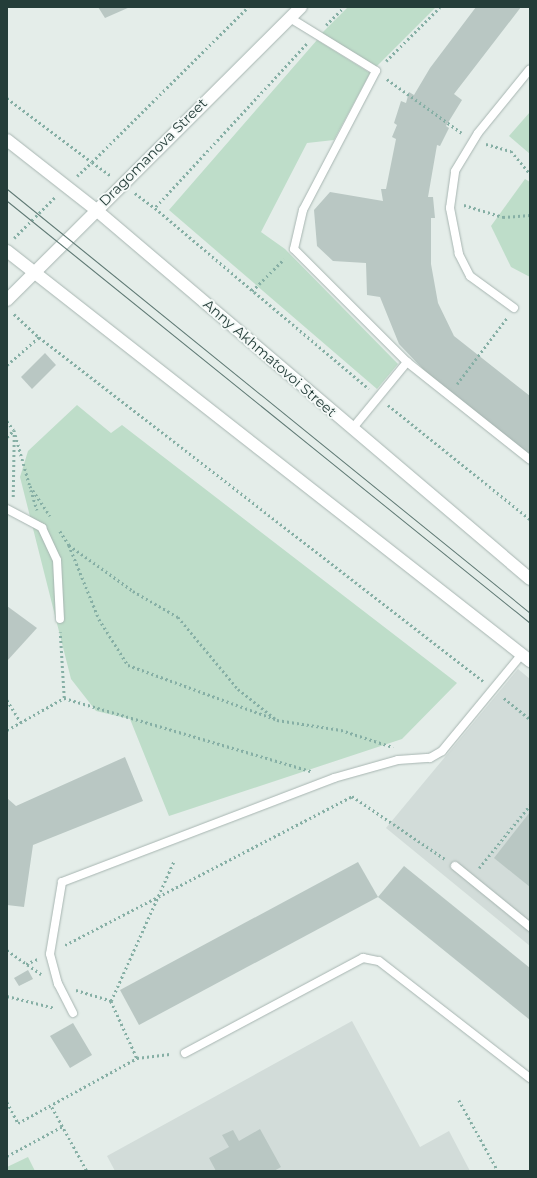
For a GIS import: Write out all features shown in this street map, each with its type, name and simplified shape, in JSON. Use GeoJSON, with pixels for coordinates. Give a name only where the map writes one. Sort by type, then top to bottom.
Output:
{"type":"FeatureCollection","features":[{"type":"Feature","properties":{"kind":"main road","name":"Dragomanova Street"},"geometry":{"type":"LineString","coordinates":[[7,300],[95,209],[301,7]]}},
{"type":"Feature","properties":{"kind":"main road","name":"Anny Akhmatovoi Street"},"geometry":{"type":"LineString","coordinates":[[7,140],[95,209],[530,579]]}},
{"type":"Feature","properties":{"kind":"main road"},"geometry":{"type":"LineString","coordinates":[[7,251],[33,273],[526,657]]}},
{"type":"Feature","properties":{"kind":"lane"},"geometry":{"type":"LineString","coordinates":[[290,18],[376,71],[303,210],[294,250],[407,362],[530,460]]}},
{"type":"Feature","properties":{"kind":"lane"},"geometry":{"type":"LineString","coordinates":[[514,308],[470,276],[459,254],[451,201],[456,171],[474,140],[530,69]]}},
{"type":"Feature","properties":{"kind":"lane"},"geometry":{"type":"LineString","coordinates":[[352,429],[407,362]]}},
{"type":"Feature","properties":{"kind":"lane"},"geometry":{"type":"LineString","coordinates":[[10,510],[42,528],[57,560],[60,619]]}},
{"type":"Feature","properties":{"kind":"lane"},"geometry":{"type":"LineString","coordinates":[[73,1013],[58,984],[50,954],[62,882],[334,778],[398,760],[430,758],[442,751],[493,689],[526,657]]}},
{"type":"Feature","properties":{"kind":"lane"},"geometry":{"type":"LineString","coordinates":[[455,866],[530,926]]}},
{"type":"Feature","properties":{"kind":"lane"},"geometry":{"type":"LineString","coordinates":[[185,1053],[363,958],[379,962],[530,1078]]}},
{"type":"Feature","properties":{"kind":"path"},"geometry":{"type":"LineString","coordinates":[[7,244],[248,7]]}},
{"type":"Feature","properties":{"kind":"path"},"geometry":{"type":"LineString","coordinates":[[440,7],[376,71],[474,140],[511,151],[530,174]]}},
{"type":"Feature","properties":{"kind":"path"},"geometry":{"type":"LineString","coordinates":[[7,98],[92,162]]}},
{"type":"Feature","properties":{"kind":"path"},"geometry":{"type":"LineString","coordinates":[[451,201],[503,217],[530,215]]}},
{"type":"Feature","properties":{"kind":"path"},"geometry":{"type":"LineString","coordinates":[[252,291],[294,250]]}},
{"type":"Feature","properties":{"kind":"path"},"geometry":{"type":"LineString","coordinates":[[7,308],[39,337],[530,719]]}},
{"type":"Feature","properties":{"kind":"path"},"geometry":{"type":"LineString","coordinates":[[449,395],[514,308]]}},
{"type":"Feature","properties":{"kind":"path"},"geometry":{"type":"LineString","coordinates":[[7,365],[39,337]]}},
{"type":"Feature","properties":{"kind":"path"},"geometry":{"type":"LineString","coordinates":[[7,421],[14,430],[30,486],[52,519]]}},
{"type":"Feature","properties":{"kind":"path"},"geometry":{"type":"LineString","coordinates":[[7,437],[14,430]]}},
{"type":"Feature","properties":{"kind":"path"},"geometry":{"type":"LineString","coordinates":[[10,510],[14,430]]}},
{"type":"Feature","properties":{"kind":"path"},"geometry":{"type":"LineString","coordinates":[[56,525],[69,545],[99,619],[128,665],[277,720],[341,730],[400,749]]}},
{"type":"Feature","properties":{"kind":"path"},"geometry":{"type":"LineString","coordinates":[[69,545],[133,591],[178,617],[238,688],[277,720]]}},
{"type":"Feature","properties":{"kind":"path"},"geometry":{"type":"LineString","coordinates":[[60,619],[64,698]]}},
{"type":"Feature","properties":{"kind":"path"},"geometry":{"type":"LineString","coordinates":[[7,730],[64,698],[334,778]]}},
{"type":"Feature","properties":{"kind":"path"},"geometry":{"type":"LineString","coordinates":[[7,700],[21,722]]}},
{"type":"Feature","properties":{"kind":"path"},"geometry":{"type":"LineString","coordinates":[[26,964],[50,954],[352,796],[455,866]]}},
{"type":"Feature","properties":{"kind":"path"},"geometry":{"type":"LineString","coordinates":[[470,878],[530,805]]}},
{"type":"Feature","properties":{"kind":"path"},"geometry":{"type":"LineString","coordinates":[[111,1001],[174,862]]}},
{"type":"Feature","properties":{"kind":"path"},"geometry":{"type":"LineString","coordinates":[[7,950],[58,984],[111,1001],[137,1058]]}},
{"type":"Feature","properties":{"kind":"path"},"geometry":{"type":"LineString","coordinates":[[7,996],[73,1013]]}},
{"type":"Feature","properties":{"kind":"path"},"geometry":{"type":"LineString","coordinates":[[7,1102],[18,1123],[52,1107],[137,1058],[185,1053]]}},
{"type":"Feature","properties":{"kind":"path"},"geometry":{"type":"LineString","coordinates":[[458,1100],[498,1171]]}},
{"type":"Feature","properties":{"kind":"path"},"geometry":{"type":"LineString","coordinates":[[52,1107],[87,1171]]}},
{"type":"Feature","properties":{"kind":"path"},"geometry":{"type":"LineString","coordinates":[[7,1156],[63,1126]]}},
{"type":"Feature","properties":{"kind":"shaded area"},"geometry":{"type":"Polygon","coordinates":[[[518,669],[530,679],[530,946],[386,828],[518,669]]]}},
{"type":"Feature","properties":{"kind":"shaded area"},"geometry":{"type":"Polygon","coordinates":[[[352,1021],[420,1147],[449,1131],[470,1171],[115,1171],[107,1156],[352,1021]]]}},
{"type":"Feature","properties":{"kind":"green space"},"geometry":{"type":"Polygon","coordinates":[[[348,7],[436,7],[376,67],[322,33],[348,7]]]}},
{"type":"Feature","properties":{"kind":"green space"},"geometry":{"type":"Polygon","coordinates":[[[317,40],[370,73],[334,140],[307,143],[261,232],[285,249],[398,364],[377,389],[169,210],[317,40]]]}},
{"type":"Feature","properties":{"kind":"green space"},"geometry":{"type":"Polygon","coordinates":[[[530,112],[530,154],[509,136],[530,112]]]}},
{"type":"Feature","properties":{"kind":"green space"},"geometry":{"type":"Polygon","coordinates":[[[525,179],[530,182],[530,277],[511,267],[491,226],[525,179]]]}},
{"type":"Feature","properties":{"kind":"green space"},"geometry":{"type":"Polygon","coordinates":[[[77,405],[111,433],[122,425],[457,683],[402,739],[169,816],[130,719],[96,711],[71,679],[20,477],[28,451],[77,405]]]}},
{"type":"Feature","properties":{"kind":"green space"},"geometry":{"type":"Polygon","coordinates":[[[28,1157],[35,1171],[7,1171],[7,1167],[28,1157]]]}},
{"type":"Feature","properties":{"kind":"building"},"geometry":{"type":"Polygon","coordinates":[[[98,7],[130,7],[105,18],[98,7]]]}},
{"type":"Feature","properties":{"kind":"building"},"geometry":{"type":"Polygon","coordinates":[[[476,7],[521,7],[454,94],[462,100],[446,126],[449,128],[440,146],[437,145],[428,197],[433,197],[435,218],[431,218],[431,264],[438,303],[454,336],[530,396],[530,457],[442,389],[399,344],[380,297],[367,295],[366,263],[333,261],[317,246],[314,210],[330,192],[383,201],[381,189],[386,189],[396,139],[392,137],[397,125],[394,123],[401,101],[406,103],[409,92],[414,95],[430,68],[476,7]]]}},
{"type":"Feature","properties":{"kind":"building"},"geometry":{"type":"Polygon","coordinates":[[[45,353],[56,365],[32,389],[21,377],[45,353]]]}},
{"type":"Feature","properties":{"kind":"building"},"geometry":{"type":"Polygon","coordinates":[[[7,606],[37,628],[7,661],[7,606]]]}},
{"type":"Feature","properties":{"kind":"building"},"geometry":{"type":"Polygon","coordinates":[[[125,757],[143,801],[33,845],[24,907],[7,905],[7,798],[16,806],[125,757]]]}},
{"type":"Feature","properties":{"kind":"building"},"geometry":{"type":"Polygon","coordinates":[[[530,812],[530,887],[494,858],[530,812]]]}},
{"type":"Feature","properties":{"kind":"building"},"geometry":{"type":"Polygon","coordinates":[[[358,862],[378,897],[139,1025],[120,990],[358,862]]]}},
{"type":"Feature","properties":{"kind":"building"},"geometry":{"type":"Polygon","coordinates":[[[404,866],[530,968],[530,1020],[378,897],[404,866]]]}},
{"type":"Feature","properties":{"kind":"building"},"geometry":{"type":"Polygon","coordinates":[[[28,970],[33,979],[19,986],[14,978],[28,970]]]}},
{"type":"Feature","properties":{"kind":"building"},"geometry":{"type":"Polygon","coordinates":[[[73,1023],[92,1055],[70,1068],[50,1036],[73,1023]]]}},
{"type":"Feature","properties":{"kind":"building"},"geometry":{"type":"Polygon","coordinates":[[[260,1129],[281,1167],[274,1171],[216,1171],[209,1158],[229,1147],[222,1135],[233,1130],[239,1141],[260,1129]]]}},
{"type":"Feature","properties":{"kind":"tram line"},"geometry":{"type":"LineString","coordinates":[[7,189],[530,613]]}},
{"type":"Feature","properties":{"kind":"tram line"},"geometry":{"type":"LineString","coordinates":[[7,201],[530,623]]}}]}
